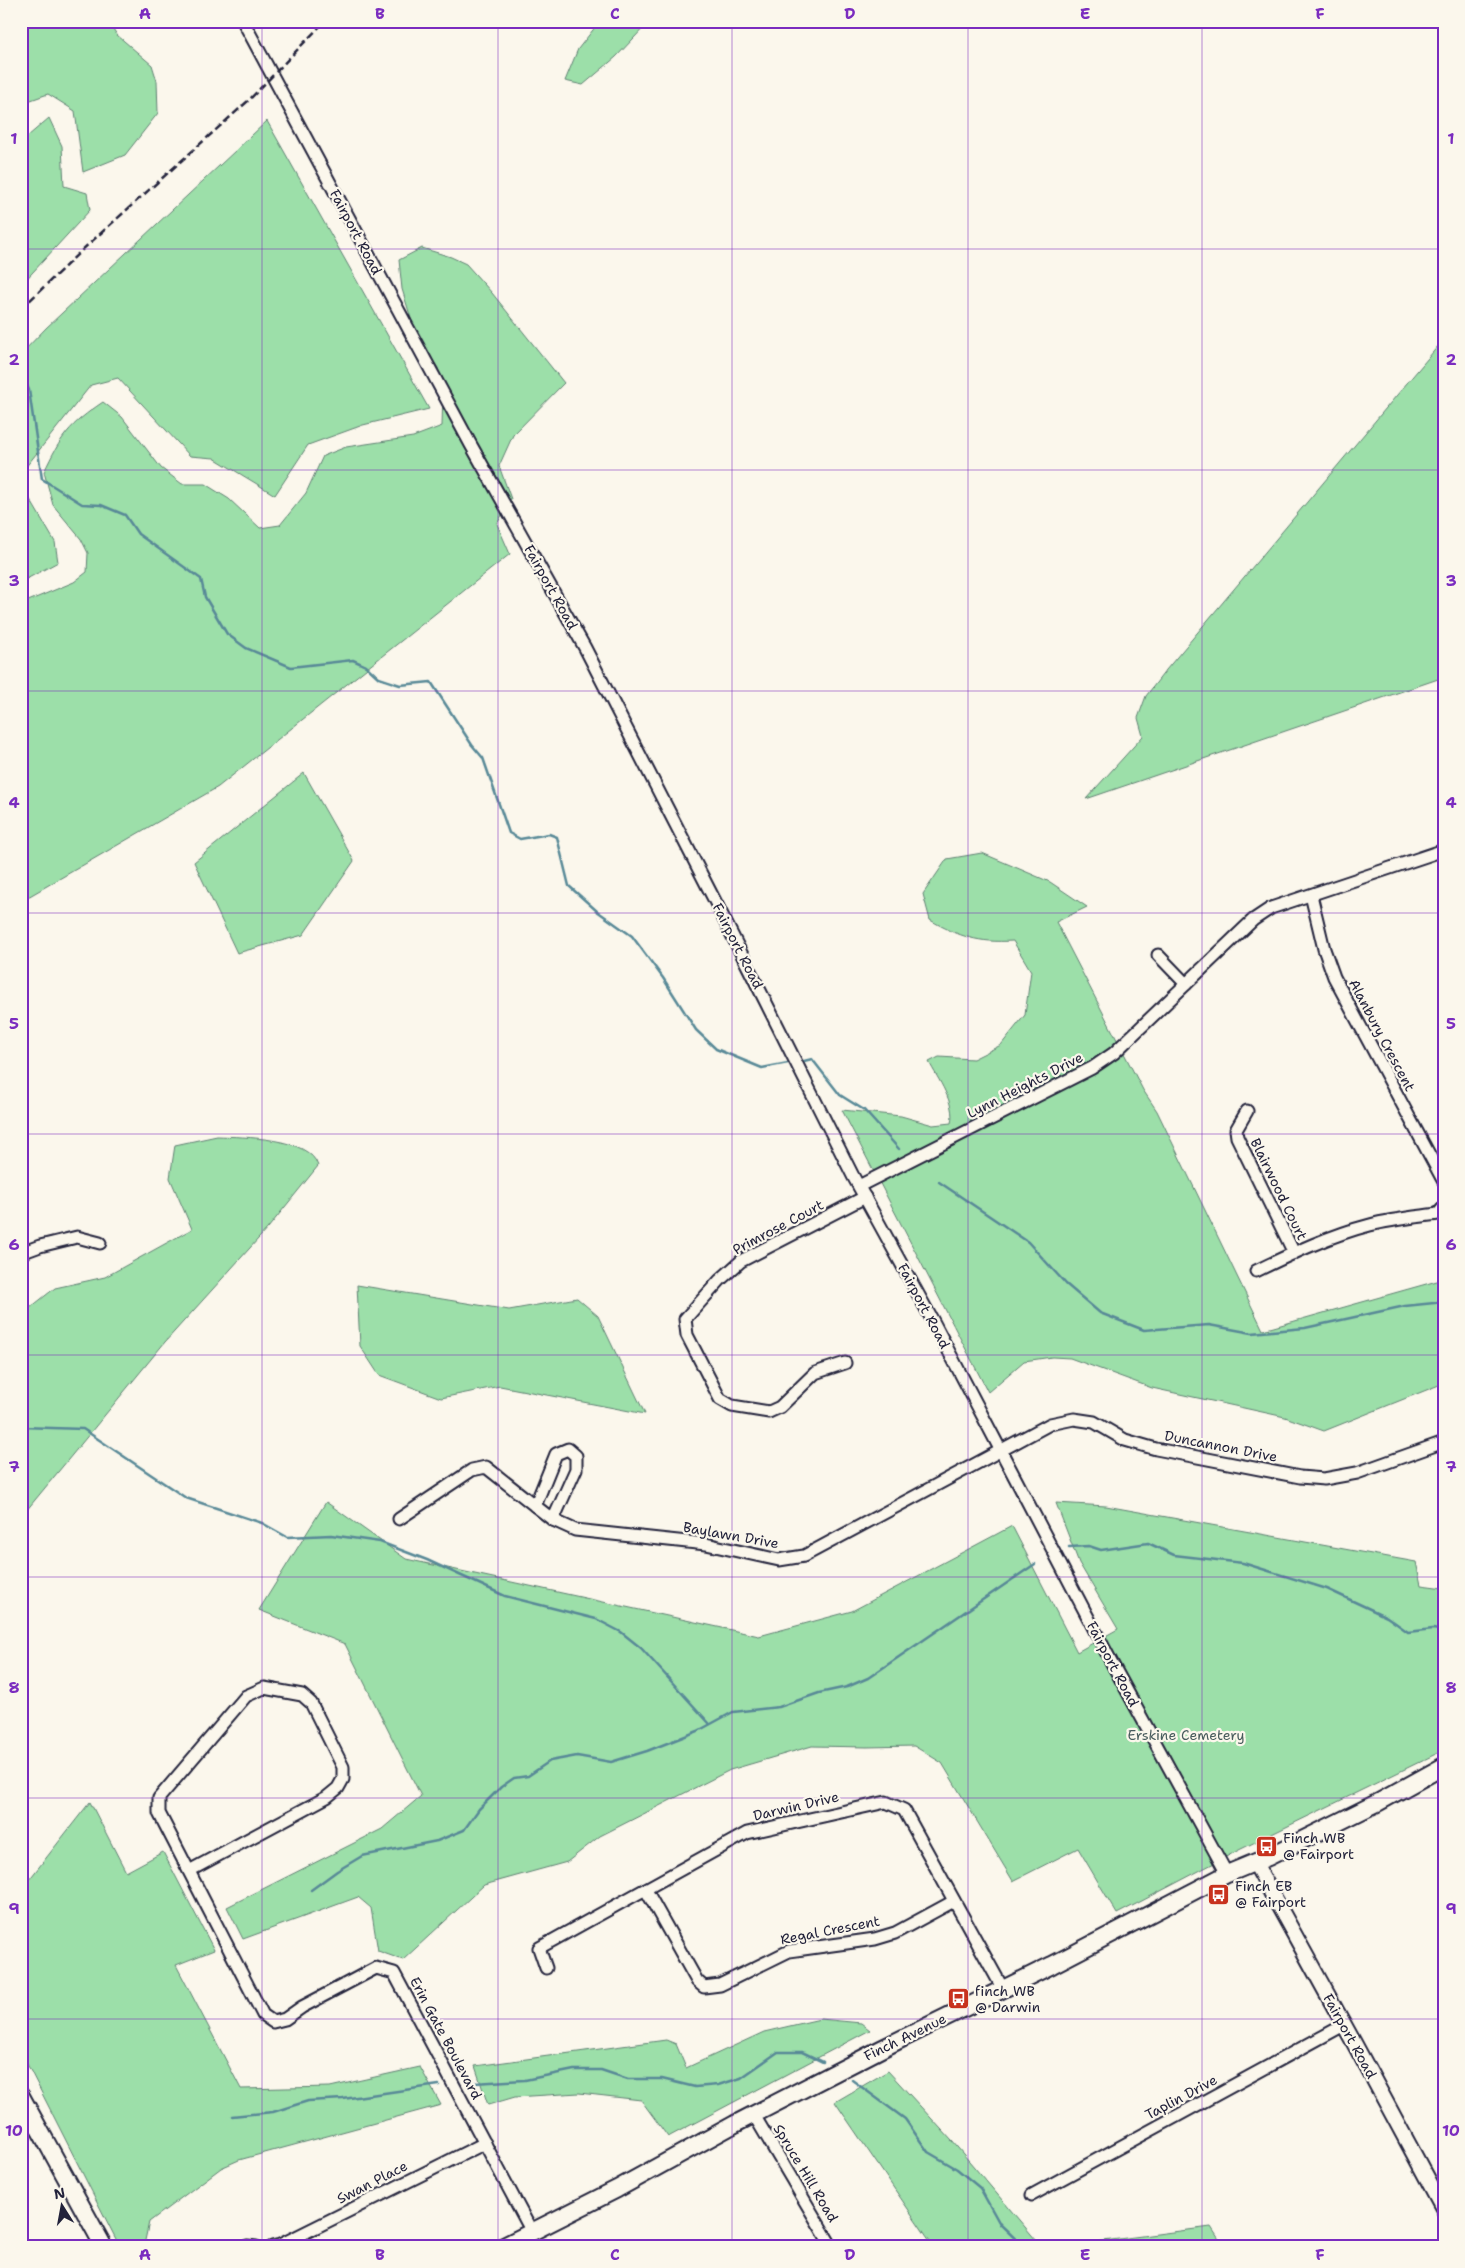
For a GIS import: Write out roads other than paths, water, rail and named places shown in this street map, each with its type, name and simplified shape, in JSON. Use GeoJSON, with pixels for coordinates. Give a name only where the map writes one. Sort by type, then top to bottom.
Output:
{"type":"FeatureCollection","features":[{"type":"Feature","properties":{"kind":"main road","name":"Finch Avenue"},"geometry":{"type":"LineString","coordinates":[[502,2247],[881,2049],[1003,1989],[1227,1874],[1255,1863],[1370,1806],[1444,1766]]}},
{"type":"Feature","properties":{"kind":"main road"},"geometry":{"type":"LineString","coordinates":[[21,2096],[104,2247]]}},
{"type":"Feature","properties":{"kind":"street","name":"Fairport Road"},"geometry":{"type":"LineString","coordinates":[[243,21],[472,445],[585,648],[865,1197],[1227,1874]]}},
{"type":"Feature","properties":{"kind":"street","name":"Lynn Heights Drive"},"geometry":{"type":"LineString","coordinates":[[860,1186],[1092,1068],[1114,1053],[1254,920],[1271,908],[1444,850]]}},
{"type":"Feature","properties":{"kind":"street","name":"Alanbury Crescent"},"geometry":{"type":"LineString","coordinates":[[1311,895],[1324,949],[1334,977],[1444,1182]]}},
{"type":"Feature","properties":{"kind":"street"},"geometry":{"type":"LineString","coordinates":[[1158,955],[1186,984]]}},
{"type":"Feature","properties":{"kind":"street","name":"Blairwood Court"},"geometry":{"type":"LineString","coordinates":[[1247,1111],[1236,1130],[1237,1137],[1294,1253]]}},
{"type":"Feature","properties":{"kind":"street","name":"Primrose Court"},"geometry":{"type":"LineString","coordinates":[[845,1363],[815,1373],[780,1407],[769,1412],[732,1406],[720,1399],[687,1335],[685,1319],[720,1280],[741,1261],[865,1197]]}},
{"type":"Feature","properties":{"kind":"street"},"geometry":{"type":"LineString","coordinates":[[1256,1271],[1294,1253],[1371,1225],[1438,1214],[1444,1207]]}},
{"type":"Feature","properties":{"kind":"street"},"geometry":{"type":"LineString","coordinates":[[21,1252],[77,1237],[100,1243]]}},
{"type":"Feature","properties":{"kind":"street","name":"Duncannon Drive"},"geometry":{"type":"LineString","coordinates":[[1000,1452],[1050,1424],[1074,1419],[1094,1422],[1125,1440],[1156,1448],[1300,1477],[1324,1479],[1357,1473],[1444,1442]]}},
{"type":"Feature","properties":{"kind":"street"},"geometry":{"type":"LineString","coordinates":[[535,1506],[556,1454],[568,1449],[576,1456],[576,1469],[552,1520]]}},
{"type":"Feature","properties":{"kind":"street","name":"Baylawn Drive"},"geometry":{"type":"LineString","coordinates":[[399,1519],[472,1470],[486,1467],[552,1520],[575,1530],[706,1544],[779,1560],[804,1556],[1000,1452]]}},
{"type":"Feature","properties":{"kind":"street","name":"Erin Gate Boulevard"},"geometry":{"type":"LineString","coordinates":[[189,1871],[327,1797],[338,1788],[343,1779],[343,1767],[311,1702],[302,1695],[264,1688],[246,1696],[159,1798],[159,1813],[263,2016],[273,2022],[285,2019],[302,2007],[376,1968],[394,1973],[532,2232]]}},
{"type":"Feature","properties":{"kind":"street","name":"Darwin Drive"},"geometry":{"type":"LineString","coordinates":[[546,1968],[539,1948],[747,1833],[886,1802],[896,1804],[904,1810],[1003,1989]]}},
{"type":"Feature","properties":{"kind":"street","name":"Fairport Road"},"geometry":{"type":"LineString","coordinates":[[1255,1863],[1444,2210]]}},
{"type":"Feature","properties":{"kind":"street","name":"Regal Crescent"},"geometry":{"type":"LineString","coordinates":[[646,1890],[697,1980],[704,1987],[720,1985],[789,1951],[875,1939],[895,1933],[954,1901]]}},
{"type":"Feature","properties":{"kind":"street","name":"Taplin Drive"},"geometry":{"type":"LineString","coordinates":[[1032,2195],[1344,2025]]}},
{"type":"Feature","properties":{"kind":"street","name":"Spruce Hill Road"},"geometry":{"type":"LineString","coordinates":[[754,2115],[832,2247]]}},
{"type":"Feature","properties":{"kind":"street","name":"Swan Place"},"geometry":{"type":"LineString","coordinates":[[272,2247],[280,2245],[485,2143]]}},
{"type":"Feature","properties":{"kind":"waterway"},"geometry":{"type":"LineString","coordinates":[[21,372],[29,390],[42,479],[82,504],[101,505],[125,515],[138,534],[201,579],[205,597],[227,634],[246,648],[291,667],[353,660],[366,666],[379,678],[400,685],[431,682],[472,745],[483,758],[509,833],[520,839],[549,834],[557,837],[569,886],[597,911],[632,936],[663,978],[696,1030],[716,1049],[762,1068],[788,1063]]}},
{"type":"Feature","properties":{"kind":"waterway"},"geometry":{"type":"LineString","coordinates":[[804,1061],[812,1059],[840,1095],[864,1110],[899,1149]]}},
{"type":"Feature","properties":{"kind":"waterway"},"geometry":{"type":"LineString","coordinates":[[939,1182],[1028,1242],[1066,1284],[1100,1313],[1144,1330],[1209,1325],[1252,1333],[1305,1328],[1405,1306],[1444,1302]]}},
{"type":"Feature","properties":{"kind":"waterway"},"geometry":{"type":"LineString","coordinates":[[21,1427],[83,1429],[186,1498],[262,1523],[287,1537],[331,1535],[380,1542],[427,1560],[505,1596],[596,1619],[621,1632],[641,1648],[709,1723]]}},
{"type":"Feature","properties":{"kind":"waterway"},"geometry":{"type":"LineString","coordinates":[[1069,1547],[1089,1546],[1101,1550],[1148,1543],[1174,1555],[1243,1563],[1327,1589],[1387,1617],[1408,1632],[1433,1629],[1444,1631]]}},
{"type":"Feature","properties":{"kind":"waterway"},"geometry":{"type":"LineString","coordinates":[[311,1890],[362,1856],[437,1841],[464,1830],[479,1809],[501,1787],[514,1778],[528,1776],[550,1761],[577,1756],[611,1762],[647,1751],[698,1731],[733,1712],[779,1707],[819,1693],[847,1687],[868,1678],[1035,1564]]}},
{"type":"Feature","properties":{"kind":"waterway"},"geometry":{"type":"LineString","coordinates":[[474,2083],[525,2080],[574,2070],[601,2070],[628,2079],[662,2079],[695,2087],[718,2085],[741,2078],[778,2052],[802,2052],[823,2062]]}},
{"type":"Feature","properties":{"kind":"waterway"},"geometry":{"type":"LineString","coordinates":[[852,2080],[905,2119],[928,2152],[957,2169],[980,2188],[1000,2224],[1024,2247]]}},
{"type":"Feature","properties":{"kind":"waterway"},"geometry":{"type":"LineString","coordinates":[[232,2116],[273,2112],[308,2101],[343,2099],[439,2085]]}},
{"type":"Feature","properties":{"kind":"railway"},"geometry":{"type":"LineString","coordinates":[[21,309],[81,251],[248,101],[325,21]]}},
{"type":"Feature","properties":{"kind":"place","name":"Finch WB @ Fairport"},"geometry":{"type":"Point","coordinates":[1267,1846]}},
{"type":"Feature","properties":{"kind":"place","name":"Finch EB @ Fairport"},"geometry":{"type":"Point","coordinates":[1219,1894]}},
{"type":"Feature","properties":{"kind":"place","name":"finch WB @ Darwin"},"geometry":{"type":"Point","coordinates":[959,1999]}},
{"type":"Feature","properties":{"kind":"park label","name":"Erskine Cemetery"},"geometry":{"type":"Point","coordinates":[1186,1735]}}]}
